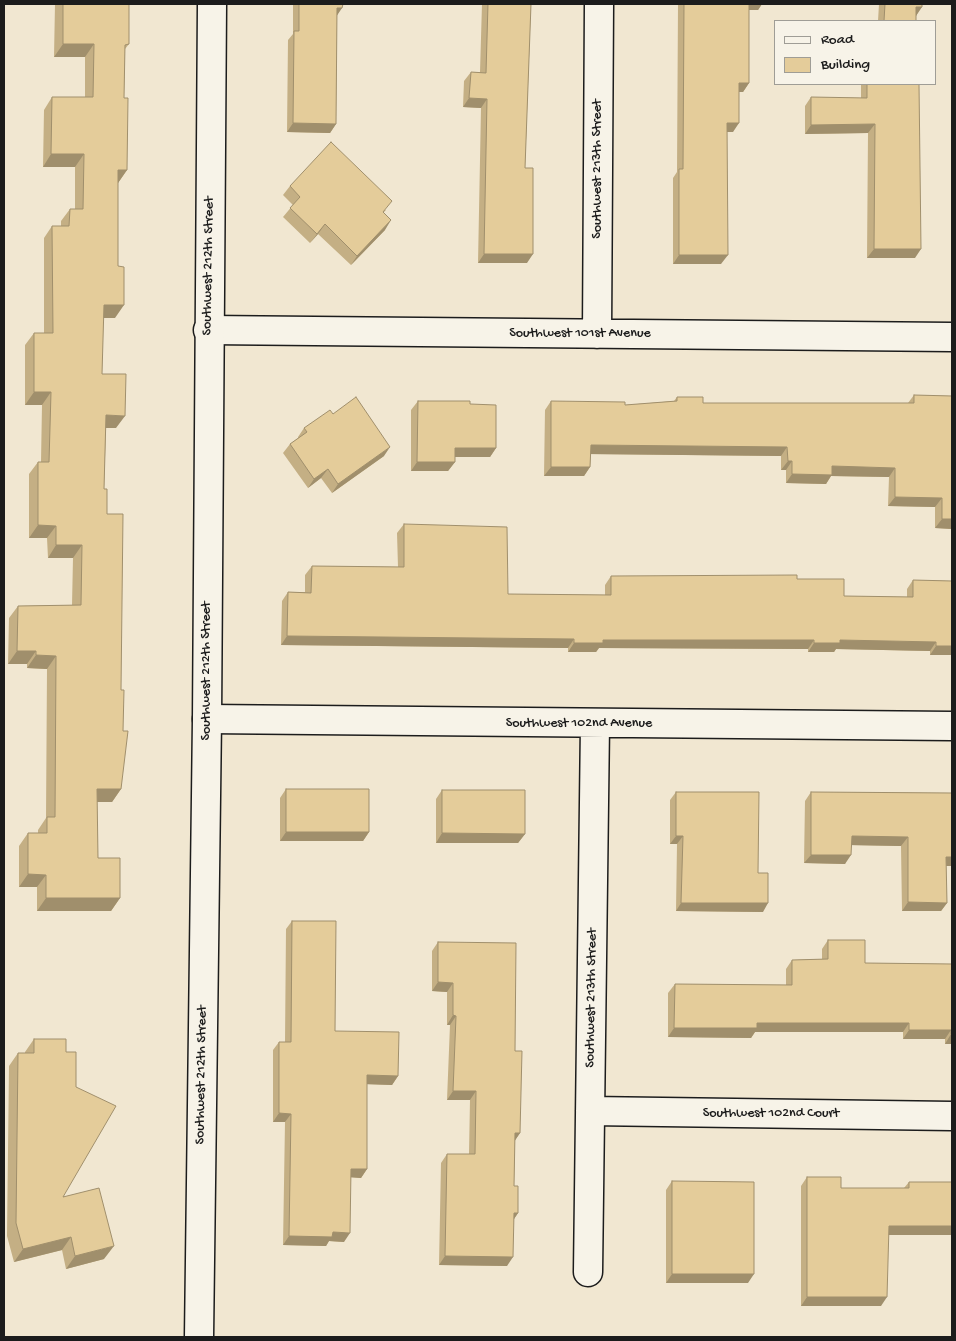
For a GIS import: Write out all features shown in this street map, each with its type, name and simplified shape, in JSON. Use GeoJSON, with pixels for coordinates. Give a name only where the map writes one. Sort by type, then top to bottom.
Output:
{"type":"FeatureCollection","features":[{"type":"Feature","properties":{"kind":"street","name":"Southwest 212th Street"},"geometry":{"type":"LineString","coordinates":[[199,1337],[207,719],[208,330],[212,4]]}},
{"type":"Feature","properties":{"kind":"street","name":"Southwest 213th Street"},"geometry":{"type":"LineString","coordinates":[[597,334],[599,4]]}},
{"type":"Feature","properties":{"kind":"street","name":"Southwest 101st Avenue"},"geometry":{"type":"LineString","coordinates":[[208,330],[952,337]]}},
{"type":"Feature","properties":{"kind":"street","name":"Southwest 102nd Avenue"},"geometry":{"type":"LineString","coordinates":[[207,719],[952,726]]}},
{"type":"Feature","properties":{"kind":"street","name":"Southwest 213th Street"},"geometry":{"type":"LineString","coordinates":[[588,1272],[595,724]]}},
{"type":"Feature","properties":{"kind":"street","name":"Southwest 102nd Court"},"geometry":{"type":"LineString","coordinates":[[590,1111],[952,1116]]}},
{"type":"Feature","properties":{"kind":"building"},"geometry":{"type":"Polygon","coordinates":[[[63,4],[129,4],[129,44],[125,45],[124,98],[128,98],[127,170],[118,170],[118,266],[124,267],[124,305],[104,305],[102,374],[126,374],[125,416],[106,415],[104,489],[107,489],[107,514],[123,514],[121,690],[124,690],[123,731],[128,731],[121,789],[97,789],[98,858],[120,858],[120,898],[46,898],[46,875],[28,874],[28,833],[47,833],[47,817],[55,817],[56,656],[36,655],[36,651],[17,651],[18,606],[81,605],[82,545],[56,545],[56,526],[38,525],[38,462],[49,462],[51,392],[34,392],[34,333],[53,333],[52,226],[69,226],[70,209],[83,209],[84,154],[51,154],[52,97],[93,97],[94,44],[63,44],[63,4]]]}},
{"type":"Feature","properties":{"kind":"building"},"geometry":{"type":"Polygon","coordinates":[[[299,4],[343,4],[342,8],[337,8],[336,124],[293,123],[294,31],[299,31],[299,4]]]}},
{"type":"Feature","properties":{"kind":"building"},"geometry":{"type":"Polygon","coordinates":[[[488,4],[531,4],[525,168],[533,168],[533,254],[484,254],[487,99],[469,98],[471,72],[486,73],[488,4]]]}},
{"type":"Feature","properties":{"kind":"building"},"geometry":{"type":"Polygon","coordinates":[[[684,4],[749,4],[749,83],[739,83],[739,123],[727,123],[728,255],[679,255],[679,169],[683,169],[684,4]]]}},
{"type":"Feature","properties":{"kind":"building"},"geometry":{"type":"Polygon","coordinates":[[[885,4],[922,4],[922,7],[916,7],[916,20],[884,20],[885,4]]]}},
{"type":"Feature","properties":{"kind":"building"},"geometry":{"type":"Polygon","coordinates":[[[867,85],[919,85],[921,249],[874,249],[875,124],[811,125],[811,97],[867,98],[867,85]]]}},
{"type":"Feature","properties":{"kind":"building"},"geometry":{"type":"Polygon","coordinates":[[[331,142],[392,201],[383,212],[391,220],[357,256],[325,224],[317,234],[290,208],[300,197],[290,186],[331,142]]]}},
{"type":"Feature","properties":{"kind":"building"},"geometry":{"type":"Polygon","coordinates":[[[914,395],[952,396],[952,519],[942,519],[942,498],[895,497],[895,468],[832,466],[832,475],[792,474],[792,461],[788,461],[787,447],[591,445],[590,467],[551,467],[551,401],[625,402],[625,405],[677,401],[677,397],[703,397],[703,403],[914,403],[914,395]]]}},
{"type":"Feature","properties":{"kind":"building"},"geometry":{"type":"Polygon","coordinates":[[[356,397],[390,447],[338,484],[328,469],[314,479],[290,444],[307,432],[304,428],[330,410],[333,414],[356,397]]]}},
{"type":"Feature","properties":{"kind":"building"},"geometry":{"type":"Polygon","coordinates":[[[418,401],[470,401],[470,404],[496,405],[496,448],[455,448],[455,462],[417,462],[418,401]]]}},
{"type":"Feature","properties":{"kind":"building"},"geometry":{"type":"Polygon","coordinates":[[[404,524],[507,527],[508,594],[611,595],[611,576],[797,575],[797,579],[844,579],[844,596],[913,597],[913,580],[952,581],[952,646],[936,646],[936,642],[840,640],[840,643],[814,643],[814,640],[603,640],[603,643],[574,643],[574,639],[287,636],[288,592],[311,593],[312,566],[404,567],[404,524]]]}},
{"type":"Feature","properties":{"kind":"building"},"geometry":{"type":"Polygon","coordinates":[[[286,789],[369,789],[369,832],[286,832],[286,789]]]}},
{"type":"Feature","properties":{"kind":"building"},"geometry":{"type":"Polygon","coordinates":[[[442,790],[525,790],[525,834],[442,833],[442,790]]]}},
{"type":"Feature","properties":{"kind":"building"},"geometry":{"type":"Polygon","coordinates":[[[676,792],[759,792],[758,873],[768,873],[768,903],[681,903],[683,836],[676,836],[676,792]]]}},
{"type":"Feature","properties":{"kind":"building"},"geometry":{"type":"Polygon","coordinates":[[[811,792],[952,793],[952,857],[946,857],[947,903],[908,902],[908,837],[852,836],[851,855],[811,855],[811,792]]]}},
{"type":"Feature","properties":{"kind":"building"},"geometry":{"type":"Polygon","coordinates":[[[292,921],[336,921],[335,1031],[399,1032],[398,1076],[367,1075],[367,1169],[351,1169],[350,1233],[333,1232],[332,1237],[289,1236],[291,1114],[279,1113],[279,1042],[291,1042],[292,921]]]}},
{"type":"Feature","properties":{"kind":"building"},"geometry":{"type":"Polygon","coordinates":[[[828,940],[865,940],[865,963],[952,964],[952,1034],[951,1030],[909,1030],[909,1023],[757,1023],[757,1028],[674,1028],[675,984],[792,985],[792,960],[828,959],[828,940]]]}},
{"type":"Feature","properties":{"kind":"building"},"geometry":{"type":"Polygon","coordinates":[[[438,942],[516,943],[515,1051],[522,1051],[520,1133],[515,1133],[514,1186],[518,1186],[518,1213],[514,1213],[513,1257],[445,1256],[447,1154],[475,1154],[476,1091],[453,1091],[456,1016],[453,1015],[453,983],[438,982],[438,942]]]}},
{"type":"Feature","properties":{"kind":"building"},"geometry":{"type":"Polygon","coordinates":[[[34,1039],[66,1039],[66,1052],[76,1052],[76,1087],[116,1106],[63,1197],[99,1188],[114,1246],[75,1256],[71,1237],[23,1249],[16,1223],[18,1053],[34,1053],[34,1039]]]}},
{"type":"Feature","properties":{"kind":"building"},"geometry":{"type":"Polygon","coordinates":[[[807,1177],[841,1177],[841,1188],[909,1188],[909,1182],[952,1182],[952,1226],[889,1226],[887,1297],[807,1297],[807,1177]]]}},
{"type":"Feature","properties":{"kind":"building"},"geometry":{"type":"Polygon","coordinates":[[[672,1181],[754,1182],[754,1274],[672,1274],[672,1181]]]}}]}
